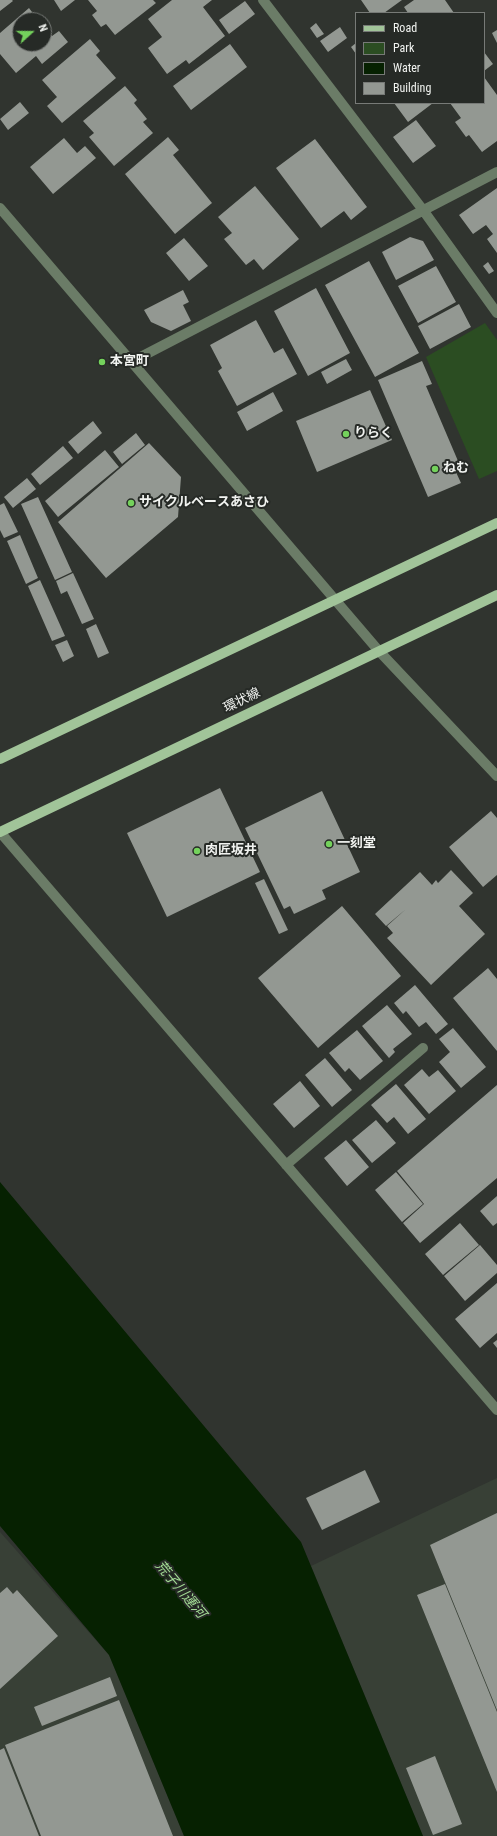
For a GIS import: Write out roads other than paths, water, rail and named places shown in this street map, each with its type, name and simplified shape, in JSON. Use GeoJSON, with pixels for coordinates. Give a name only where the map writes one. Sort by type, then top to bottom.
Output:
{"type":"FeatureCollection","features":[{"type":"Feature","properties":{"kind":"main road"},"geometry":{"type":"LineString","coordinates":[[0,759],[497,523]]}},
{"type":"Feature","properties":{"kind":"main road","name":"環状線"},"geometry":{"type":"LineString","coordinates":[[0,832],[378,650],[497,595]]}},
{"type":"Feature","properties":{"kind":"street"},"geometry":{"type":"LineString","coordinates":[[263,0],[423,210],[497,313]]}},
{"type":"Feature","properties":{"kind":"street"},"geometry":{"type":"LineString","coordinates":[[132,362],[497,172]]}},
{"type":"Feature","properties":{"kind":"street"},"geometry":{"type":"LineString","coordinates":[[0,208],[378,650],[497,776]]}},
{"type":"Feature","properties":{"kind":"street"},"geometry":{"type":"LineString","coordinates":[[0,832],[497,1410]]}},
{"type":"Feature","properties":{"kind":"street"},"geometry":{"type":"LineString","coordinates":[[286,1165],[423,1048]]}},
{"type":"Feature","properties":{"kind":"water","name":"荒子川運河"},"geometry":{"type":"Polygon","coordinates":[[[0,1182],[301,1542],[423,1836],[184,1836],[109,1655],[0,1526],[0,1182]]]}},
{"type":"Feature","properties":{"kind":"place","name":"本宮町"},"geometry":{"type":"Point","coordinates":[102,362]}},
{"type":"Feature","properties":{"kind":"place","name":"りらく"},"geometry":{"type":"Point","coordinates":[346,434]}},
{"type":"Feature","properties":{"kind":"place","name":"ねむ"},"geometry":{"type":"Point","coordinates":[435,469]}},
{"type":"Feature","properties":{"kind":"place","name":"サイクルベースあさひ"},"geometry":{"type":"Point","coordinates":[131,503]}},
{"type":"Feature","properties":{"kind":"place","name":"一刻堂"},"geometry":{"type":"Point","coordinates":[329,844]}},
{"type":"Feature","properties":{"kind":"place","name":"肉匠坂井"},"geometry":{"type":"Point","coordinates":[197,851]}}]}
